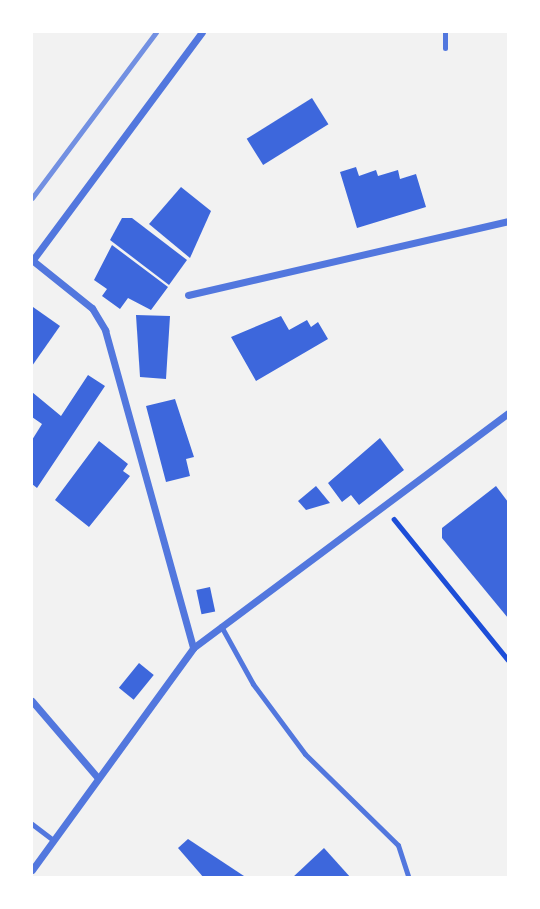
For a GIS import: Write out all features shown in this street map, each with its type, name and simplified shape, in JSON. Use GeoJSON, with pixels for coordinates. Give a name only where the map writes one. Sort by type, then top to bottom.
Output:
{"type":"FeatureCollection","features":[{"type":"Feature","properties":{"kind":"street"},"geometry":{"type":"LineString","coordinates":[[192,648],[105,330],[92,308],[32,261],[202,32]]}},
{"type":"Feature","properties":{"kind":"street"},"geometry":{"type":"LineString","coordinates":[[188,295],[509,221]]}},
{"type":"Feature","properties":{"kind":"street"},"geometry":{"type":"LineString","coordinates":[[32,870],[192,648],[220,624],[509,413]]}},
{"type":"Feature","properties":{"kind":"street"},"geometry":{"type":"LineString","coordinates":[[32,701],[98,778]]}},
{"type":"Feature","properties":{"kind":"lane"},"geometry":{"type":"LineString","coordinates":[[445,32],[445,48]]}},
{"type":"Feature","properties":{"kind":"lane"},"geometry":{"type":"LineString","coordinates":[[220,624],[253,684],[305,754],[398,845],[409,877]]}},
{"type":"Feature","properties":{"kind":"lane"},"geometry":{"type":"LineString","coordinates":[[32,824],[52,841]]}},
{"type":"Feature","properties":{"kind":"path"},"geometry":{"type":"LineString","coordinates":[[383,505],[509,660]]}},
{"type":"Feature","properties":{"kind":"building"},"geometry":{"type":"Polygon","coordinates":[[[312,98],[328,124],[263,165],[247,139],[312,98]]]}},
{"type":"Feature","properties":{"kind":"building"},"geometry":{"type":"Polygon","coordinates":[[[356,167],[359,176],[376,170],[378,176],[398,170],[400,179],[416,174],[426,207],[357,228],[340,172],[356,167]]]}},
{"type":"Feature","properties":{"kind":"building"},"geometry":{"type":"Polygon","coordinates":[[[181,187],[211,211],[190,258],[149,224],[181,187]]]}},
{"type":"Feature","properties":{"kind":"building"},"geometry":{"type":"Polygon","coordinates":[[[122,218],[132,218],[187,260],[169,285],[110,240],[122,218]]]}},
{"type":"Feature","properties":{"kind":"building"},"geometry":{"type":"Polygon","coordinates":[[[112,245],[168,287],[151,310],[128,298],[120,309],[102,296],[107,289],[94,280],[112,245]]]}},
{"type":"Feature","properties":{"kind":"building"},"geometry":{"type":"Polygon","coordinates":[[[33,307],[60,326],[32,366],[32,309],[33,307]]]}},
{"type":"Feature","properties":{"kind":"building"},"geometry":{"type":"Polygon","coordinates":[[[136,315],[170,316],[166,379],[140,377],[136,315]]]}},
{"type":"Feature","properties":{"kind":"building"},"geometry":{"type":"Polygon","coordinates":[[[281,316],[289,330],[307,320],[311,327],[318,322],[328,339],[256,381],[231,337],[281,316]]]}},
{"type":"Feature","properties":{"kind":"building"},"geometry":{"type":"Polygon","coordinates":[[[88,375],[105,386],[37,488],[32,484],[32,440],[42,424],[32,417],[32,392],[61,416],[88,375]]]}},
{"type":"Feature","properties":{"kind":"building"},"geometry":{"type":"Polygon","coordinates":[[[175,399],[194,457],[186,459],[190,476],[166,482],[146,406],[175,399]]]}},
{"type":"Feature","properties":{"kind":"building"},"geometry":{"type":"Polygon","coordinates":[[[380,438],[404,470],[359,505],[351,495],[342,502],[328,483],[380,438]]]}},
{"type":"Feature","properties":{"kind":"building"},"geometry":{"type":"Polygon","coordinates":[[[99,441],[128,464],[123,471],[130,476],[89,527],[55,500],[99,441]]]}},
{"type":"Feature","properties":{"kind":"building"},"geometry":{"type":"Polygon","coordinates":[[[316,486],[330,503],[306,510],[298,501],[316,486]]]}},
{"type":"Feature","properties":{"kind":"building"},"geometry":{"type":"Polygon","coordinates":[[[496,486],[508,502],[508,618],[442,538],[442,528],[496,486]]]}},
{"type":"Feature","properties":{"kind":"building"},"geometry":{"type":"Polygon","coordinates":[[[210,587],[215,611],[202,614],[196,590],[210,587]]]}},
{"type":"Feature","properties":{"kind":"building"},"geometry":{"type":"Polygon","coordinates":[[[139,663],[154,675],[134,700],[119,688],[139,663]]]}},
{"type":"Feature","properties":{"kind":"building"},"geometry":{"type":"Polygon","coordinates":[[[188,839],[247,878],[204,878],[178,848],[188,839]]]}},
{"type":"Feature","properties":{"kind":"building"},"geometry":{"type":"Polygon","coordinates":[[[324,848],[351,878],[292,878],[324,848]]]}},
{"type":"Feature","properties":{"kind":"railway"},"geometry":{"type":"LineString","coordinates":[[32,198],[156,32]]}}]}
